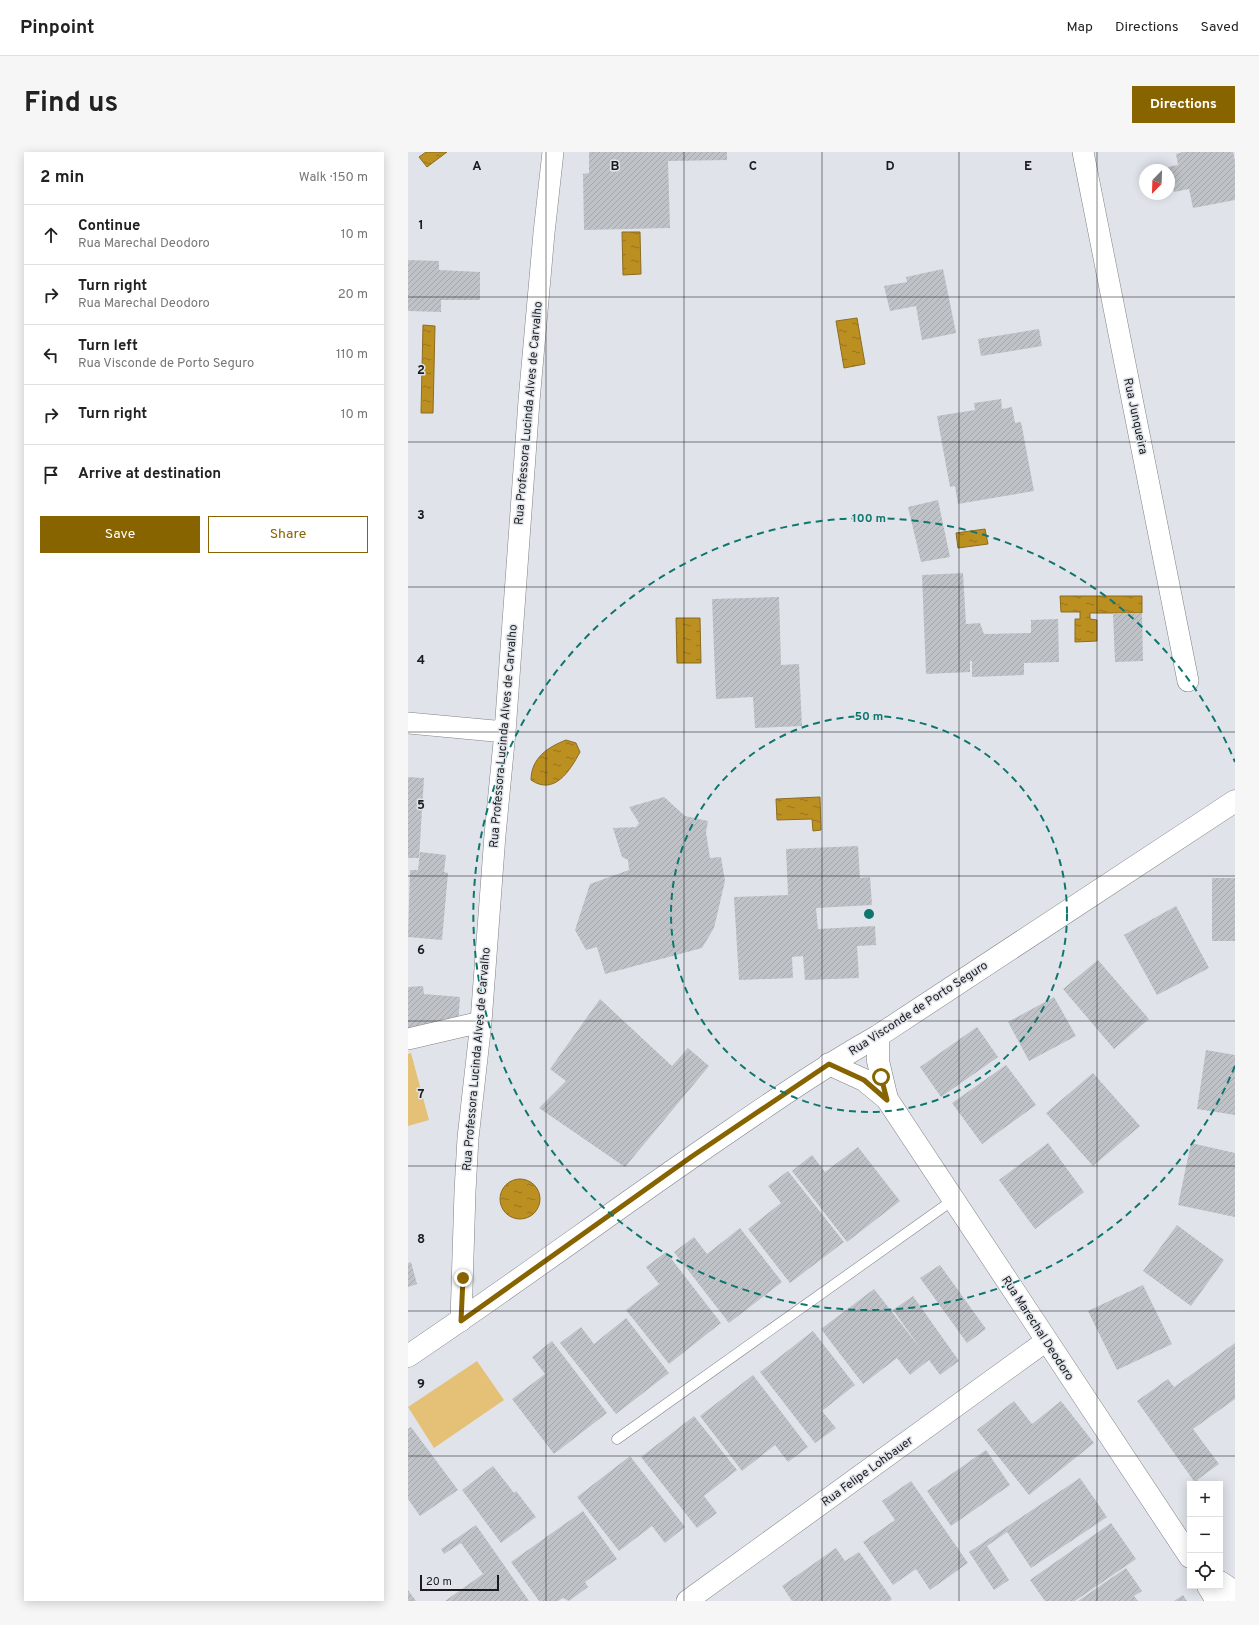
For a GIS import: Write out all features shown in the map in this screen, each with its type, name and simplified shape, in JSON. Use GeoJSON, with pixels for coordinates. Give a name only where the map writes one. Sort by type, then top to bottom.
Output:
{"type":"FeatureCollection","features":[{"type":"Feature","properties":{"kind":"street","name":"Rua Professora Lucinda Alves de Carvalho"},"geometry":{"type":"LineString","coordinates":[[461,1321],[465,1191],[481,1022],[495,835],[505,732],[528,401],[553,152]]}},
{"type":"Feature","properties":{"kind":"street","name":"Rua Junqueira"},"geometry":{"type":"LineString","coordinates":[[1083,152],[1188,681]]}},
{"type":"Feature","properties":{"kind":"street"},"geometry":{"type":"LineString","coordinates":[[408,724],[505,732]]}},
{"type":"Feature","properties":{"kind":"street","name":"Rua Visconde de Porto Seguro"},"geometry":{"type":"LineString","coordinates":[[408,1356],[461,1321],[691,1157],[829,1064],[878,1036],[1235,801]]}},
{"type":"Feature","properties":{"kind":"street"},"geometry":{"type":"LineString","coordinates":[[408,1039],[481,1022]]}},
{"type":"Feature","properties":{"kind":"street","name":"Rua Marechal Deodoro"},"geometry":{"type":"LineString","coordinates":[[878,1036],[878,1061],[887,1100]]}},
{"type":"Feature","properties":{"kind":"street","name":"Rua Marechal Deodoro"},"geometry":{"type":"LineString","coordinates":[[829,1064],[864,1080],[887,1100],[1188,1553]]}},
{"type":"Feature","properties":{"kind":"street","name":"Rua Felipe Lohbauer"},"geometry":{"type":"LineString","coordinates":[[687,1601],[1046,1341]]}},
{"type":"Feature","properties":{"kind":"street"},"geometry":{"type":"LineString","coordinates":[[1223,1584],[1235,1592]]}},
{"type":"Feature","properties":{"kind":"street"},"geometry":{"type":"LineString","coordinates":[[1210,1589],[1217,1601]]}},
{"type":"Feature","properties":{"kind":"lane"},"geometry":{"type":"LineString","coordinates":[[617,1439],[953,1200]]}},
{"type":"Feature","properties":{"kind":"shaded area"},"geometry":{"type":"Polygon","coordinates":[[[411,1053],[429,1120],[408,1126],[408,1054],[411,1053]]]}},
{"type":"Feature","properties":{"kind":"shaded area"},"geometry":{"type":"Polygon","coordinates":[[[477,1361],[504,1400],[434,1448],[408,1407],[477,1361]]]}},
{"type":"Feature","properties":{"kind":"water"},"geometry":{"type":"Polygon","coordinates":[[[426,152],[447,152],[427,167],[419,157],[426,152]]]}},
{"type":"Feature","properties":{"kind":"water"},"geometry":{"type":"Polygon","coordinates":[[[622,232],[640,232],[641,274],[623,275],[622,232]]]}},
{"type":"Feature","properties":{"kind":"water"},"geometry":{"type":"Polygon","coordinates":[[[857,318],[865,364],[844,368],[836,321],[857,318]]]}},
{"type":"Feature","properties":{"kind":"water"},"geometry":{"type":"Polygon","coordinates":[[[423,325],[435,326],[433,413],[421,413],[423,325]]]}},
{"type":"Feature","properties":{"kind":"water"},"geometry":{"type":"Polygon","coordinates":[[[985,529],[988,544],[958,548],[956,533],[985,529]]]}},
{"type":"Feature","properties":{"kind":"water"},"geometry":{"type":"Polygon","coordinates":[[[1060,596],[1142,596],[1142,613],[1090,613],[1090,619],[1097,620],[1097,641],[1075,642],[1075,619],[1080,619],[1080,612],[1061,612],[1060,596]]]}},
{"type":"Feature","properties":{"kind":"water"},"geometry":{"type":"Polygon","coordinates":[[[676,618],[700,618],[701,663],[677,663],[676,618]]]}},
{"type":"Feature","properties":{"kind":"water"},"geometry":{"type":"Polygon","coordinates":[[[566,740],[576,743],[580,752],[566,773],[554,783],[547,785],[539,784],[531,780],[534,765],[542,754],[553,746],[566,740]]]}},
{"type":"Feature","properties":{"kind":"water"},"geometry":{"type":"Polygon","coordinates":[[[820,797],[821,830],[813,831],[812,819],[777,820],[776,799],[820,797]]]}},
{"type":"Feature","properties":{"kind":"water"},"geometry":{"type":"Polygon","coordinates":[[[524,1179],[531,1182],[537,1188],[540,1199],[539,1207],[531,1216],[524,1219],[516,1219],[509,1216],[501,1207],[500,1195],[503,1188],[512,1180],[524,1179]]]}},
{"type":"Feature","properties":{"kind":"building"},"geometry":{"type":"Polygon","coordinates":[[[589,152],[727,152],[727,160],[668,161],[670,228],[584,230],[583,174],[589,173],[589,152]]]}},
{"type":"Feature","properties":{"kind":"building"},"geometry":{"type":"Polygon","coordinates":[[[1183,152],[1233,152],[1235,161],[1235,200],[1193,208],[1189,189],[1175,192],[1175,166],[1178,165],[1176,154],[1183,152]]]}},
{"type":"Feature","properties":{"kind":"building"},"geometry":{"type":"Polygon","coordinates":[[[408,260],[439,261],[439,270],[480,272],[480,300],[441,300],[441,312],[408,311],[408,260]]]}},
{"type":"Feature","properties":{"kind":"building"},"geometry":{"type":"Polygon","coordinates":[[[943,269],[956,333],[922,340],[916,306],[890,311],[884,286],[907,282],[906,277],[943,269]]]}},
{"type":"Feature","properties":{"kind":"building"},"geometry":{"type":"Polygon","coordinates":[[[1039,329],[1042,346],[981,356],[978,339],[1039,329]]]}},
{"type":"Feature","properties":{"kind":"building"},"geometry":{"type":"Polygon","coordinates":[[[1001,399],[1002,409],[1012,407],[1015,423],[1021,422],[1034,491],[958,504],[955,486],[950,487],[937,416],[975,410],[974,403],[1001,399]]]}},
{"type":"Feature","properties":{"kind":"building"},"geometry":{"type":"Polygon","coordinates":[[[938,500],[950,557],[921,562],[908,507],[938,500]]]}},
{"type":"Feature","properties":{"kind":"building"},"geometry":{"type":"Polygon","coordinates":[[[963,573],[966,624],[980,623],[984,634],[1031,633],[1031,620],[1058,619],[1059,662],[1024,663],[1024,675],[972,677],[972,661],[970,661],[970,672],[926,674],[922,575],[963,573]]]}},
{"type":"Feature","properties":{"kind":"building"},"geometry":{"type":"Polygon","coordinates":[[[779,597],[781,665],[799,664],[802,726],[755,728],[753,697],[716,699],[712,599],[779,597]]]}},
{"type":"Feature","properties":{"kind":"building"},"geometry":{"type":"Polygon","coordinates":[[[1113,613],[1142,613],[1143,661],[1115,662],[1113,613]]]}},
{"type":"Feature","properties":{"kind":"building"},"geometry":{"type":"Polygon","coordinates":[[[408,777],[424,778],[419,858],[408,858],[408,777]]]}},
{"type":"Feature","properties":{"kind":"building"},"geometry":{"type":"Polygon","coordinates":[[[664,797],[685,816],[708,821],[706,832],[710,858],[721,857],[725,881],[714,928],[702,948],[605,974],[597,947],[586,950],[575,930],[590,884],[629,870],[628,860],[622,857],[613,828],[636,827],[639,823],[629,807],[664,797]]]}},
{"type":"Feature","properties":{"kind":"building"},"geometry":{"type":"Polygon","coordinates":[[[858,846],[860,878],[870,877],[872,905],[816,908],[818,929],[875,926],[876,945],[857,946],[859,978],[805,980],[803,956],[792,957],[793,978],[739,980],[734,897],[788,895],[786,849],[858,846]]]}},
{"type":"Feature","properties":{"kind":"building"},"geometry":{"type":"Polygon","coordinates":[[[420,852],[446,855],[444,872],[448,873],[442,940],[408,937],[410,870],[418,870],[420,852]]]}},
{"type":"Feature","properties":{"kind":"building"},"geometry":{"type":"Polygon","coordinates":[[[1212,878],[1235,878],[1235,941],[1212,941],[1212,878]]]}},
{"type":"Feature","properties":{"kind":"building"},"geometry":{"type":"Polygon","coordinates":[[[1176,906],[1209,968],[1157,995],[1124,935],[1176,906]]]}},
{"type":"Feature","properties":{"kind":"building"},"geometry":{"type":"Polygon","coordinates":[[[1098,960],[1149,1019],[1114,1049],[1063,989],[1098,960]]]}},
{"type":"Feature","properties":{"kind":"building"},"geometry":{"type":"Polygon","coordinates":[[[423,986],[424,994],[460,997],[458,1025],[408,1035],[408,987],[423,986]]]}},
{"type":"Feature","properties":{"kind":"building"},"geometry":{"type":"Polygon","coordinates":[[[1054,997],[1076,1036],[1029,1061],[1008,1022],[1054,997]]]}},
{"type":"Feature","properties":{"kind":"building"},"geometry":{"type":"Polygon","coordinates":[[[600,999],[672,1066],[688,1048],[709,1066],[625,1167],[539,1108],[566,1081],[550,1069],[600,999]]]}},
{"type":"Feature","properties":{"kind":"building"},"geometry":{"type":"Polygon","coordinates":[[[977,1027],[998,1057],[941,1097],[920,1067],[977,1027]]]}},
{"type":"Feature","properties":{"kind":"building"},"geometry":{"type":"Polygon","coordinates":[[[1206,1050],[1235,1055],[1235,1115],[1197,1109],[1206,1050]]]}},
{"type":"Feature","properties":{"kind":"building"},"geometry":{"type":"Polygon","coordinates":[[[1006,1065],[1036,1105],[982,1144],[952,1103],[1006,1065]]]}},
{"type":"Feature","properties":{"kind":"building"},"geometry":{"type":"Polygon","coordinates":[[[1093,1073],[1140,1126],[1093,1166],[1046,1113],[1093,1073]]]}},
{"type":"Feature","properties":{"kind":"building"},"geometry":{"type":"Polygon","coordinates":[[[1048,1143],[1084,1192],[1035,1229],[999,1180],[1048,1143]]]}},
{"type":"Feature","properties":{"kind":"building"},"geometry":{"type":"Polygon","coordinates":[[[1191,1143],[1235,1153],[1235,1217],[1178,1205],[1191,1143]]]}},
{"type":"Feature","properties":{"kind":"building"},"geometry":{"type":"Polygon","coordinates":[[[858,1147],[900,1201],[847,1242],[792,1171],[812,1155],[825,1172],[858,1147]]]}},
{"type":"Feature","properties":{"kind":"building"},"geometry":{"type":"Polygon","coordinates":[[[788,1171],[844,1242],[790,1283],[748,1229],[781,1203],[768,1186],[788,1171]]]}},
{"type":"Feature","properties":{"kind":"building"},"geometry":{"type":"Polygon","coordinates":[[[1177,1225],[1224,1260],[1191,1306],[1143,1271],[1177,1225]]]}},
{"type":"Feature","properties":{"kind":"building"},"geometry":{"type":"Polygon","coordinates":[[[740,1228],[782,1282],[729,1323],[674,1252],[694,1237],[707,1254],[740,1228]]]}},
{"type":"Feature","properties":{"kind":"building"},"geometry":{"type":"Polygon","coordinates":[[[666,1252],[721,1323],[669,1364],[626,1310],[659,1284],[646,1267],[666,1252]]]}},
{"type":"Feature","properties":{"kind":"building"},"geometry":{"type":"Polygon","coordinates":[[[411,1262],[417,1284],[408,1287],[408,1263],[411,1262]]]}},
{"type":"Feature","properties":{"kind":"building"},"geometry":{"type":"Polygon","coordinates":[[[940,1265],[986,1329],[967,1343],[920,1278],[940,1265]]]}},
{"type":"Feature","properties":{"kind":"building"},"geometry":{"type":"Polygon","coordinates":[[[1143,1285],[1172,1344],[1117,1370],[1088,1311],[1143,1285]]]}},
{"type":"Feature","properties":{"kind":"building"},"geometry":{"type":"Polygon","coordinates":[[[874,1289],[921,1349],[893,1310],[913,1296],[959,1361],[940,1375],[929,1360],[910,1375],[897,1358],[863,1384],[821,1329],[874,1289]]]}},
{"type":"Feature","properties":{"kind":"building"},"geometry":{"type":"Polygon","coordinates":[[[626,1318],[669,1373],[616,1414],[560,1343],[581,1327],[594,1344],[626,1318]]]}},
{"type":"Feature","properties":{"kind":"building"},"geometry":{"type":"Polygon","coordinates":[[[813,1331],[855,1385],[822,1411],[836,1428],[815,1443],[760,1372],[813,1331]]]}},
{"type":"Feature","properties":{"kind":"building"},"geometry":{"type":"Polygon","coordinates":[[[552,1341],[607,1413],[554,1454],[512,1399],[545,1374],[532,1357],[552,1341]]]}},
{"type":"Feature","properties":{"kind":"building"},"geometry":{"type":"Polygon","coordinates":[[[1235,1343],[1235,1399],[1193,1429],[1219,1464],[1197,1480],[1198,1481],[1194,1481],[1137,1401],[1168,1379],[1174,1387],[1235,1343]]]}},
{"type":"Feature","properties":{"kind":"building"},"geometry":{"type":"Polygon","coordinates":[[[753,1375],[808,1447],[788,1462],[775,1445],[742,1471],[700,1416],[753,1375]]]}},
{"type":"Feature","properties":{"kind":"building"},"geometry":{"type":"Polygon","coordinates":[[[1014,1401],[1032,1424],[1061,1401],[1094,1443],[1029,1495],[977,1430],[1014,1401]]]}},
{"type":"Feature","properties":{"kind":"building"},"geometry":{"type":"Polygon","coordinates":[[[694,1416],[737,1470],[704,1496],[717,1513],[697,1528],[641,1457],[694,1416]]]}},
{"type":"Feature","properties":{"kind":"building"},"geometry":{"type":"Polygon","coordinates":[[[411,1427],[458,1490],[420,1516],[408,1499],[408,1429],[411,1427]]]}},
{"type":"Feature","properties":{"kind":"building"},"geometry":{"type":"Polygon","coordinates":[[[986,1450],[1010,1485],[951,1526],[927,1491],[986,1450]]]}},
{"type":"Feature","properties":{"kind":"building"},"geometry":{"type":"Polygon","coordinates":[[[630,1456],[685,1527],[665,1543],[652,1526],[619,1551],[577,1497],[630,1456]]]}},
{"type":"Feature","properties":{"kind":"building"},"geometry":{"type":"Polygon","coordinates":[[[493,1466],[514,1493],[516,1491],[536,1517],[501,1543],[462,1490],[493,1466]]]}},
{"type":"Feature","properties":{"kind":"building"},"geometry":{"type":"Polygon","coordinates":[[[1080,1478],[1107,1517],[1031,1568],[1007,1532],[987,1546],[1009,1580],[994,1590],[969,1552],[1080,1478]]]}},
{"type":"Feature","properties":{"kind":"building"},"geometry":{"type":"Polygon","coordinates":[[[911,1481],[968,1563],[930,1590],[916,1569],[893,1585],[863,1542],[895,1520],[882,1501],[911,1481]]]}},
{"type":"Feature","properties":{"kind":"building"},"geometry":{"type":"Polygon","coordinates":[[[583,1511],[617,1559],[585,1582],[588,1587],[569,1601],[563,1598],[558,1601],[539,1601],[511,1562],[583,1511]]]}},
{"type":"Feature","properties":{"kind":"building"},"geometry":{"type":"Polygon","coordinates":[[[1111,1523],[1136,1559],[1075,1601],[1045,1601],[1030,1580],[1111,1523]]]}},
{"type":"Feature","properties":{"kind":"building"},"geometry":{"type":"Polygon","coordinates":[[[476,1525],[529,1601],[445,1601],[483,1574],[461,1543],[444,1554],[441,1549],[476,1525]]]}},
{"type":"Feature","properties":{"kind":"building"},"geometry":{"type":"Polygon","coordinates":[[[836,1548],[845,1561],[859,1552],[892,1599],[890,1601],[792,1601],[782,1586],[836,1548]]]}},
{"type":"Feature","properties":{"kind":"building"},"geometry":{"type":"Polygon","coordinates":[[[1126,1568],[1142,1591],[1134,1596],[1138,1601],[1078,1601],[1126,1568]]]}},
{"type":"Feature","properties":{"kind":"building"},"geometry":{"type":"Polygon","coordinates":[[[408,1590],[416,1601],[408,1601],[408,1590]]]}},
{"type":"Feature","properties":{"kind":"building"},"geometry":{"type":"Polygon","coordinates":[[[1183,1595],[1187,1601],[1174,1601],[1183,1595]]]}},
{"type":"Feature","properties":{"kind":"route"},"geometry":{"type":"LineString","coordinates":[[463,1278],[461,1321],[691,1157],[829,1064],[864,1080],[887,1100],[881,1077]]}}]}
